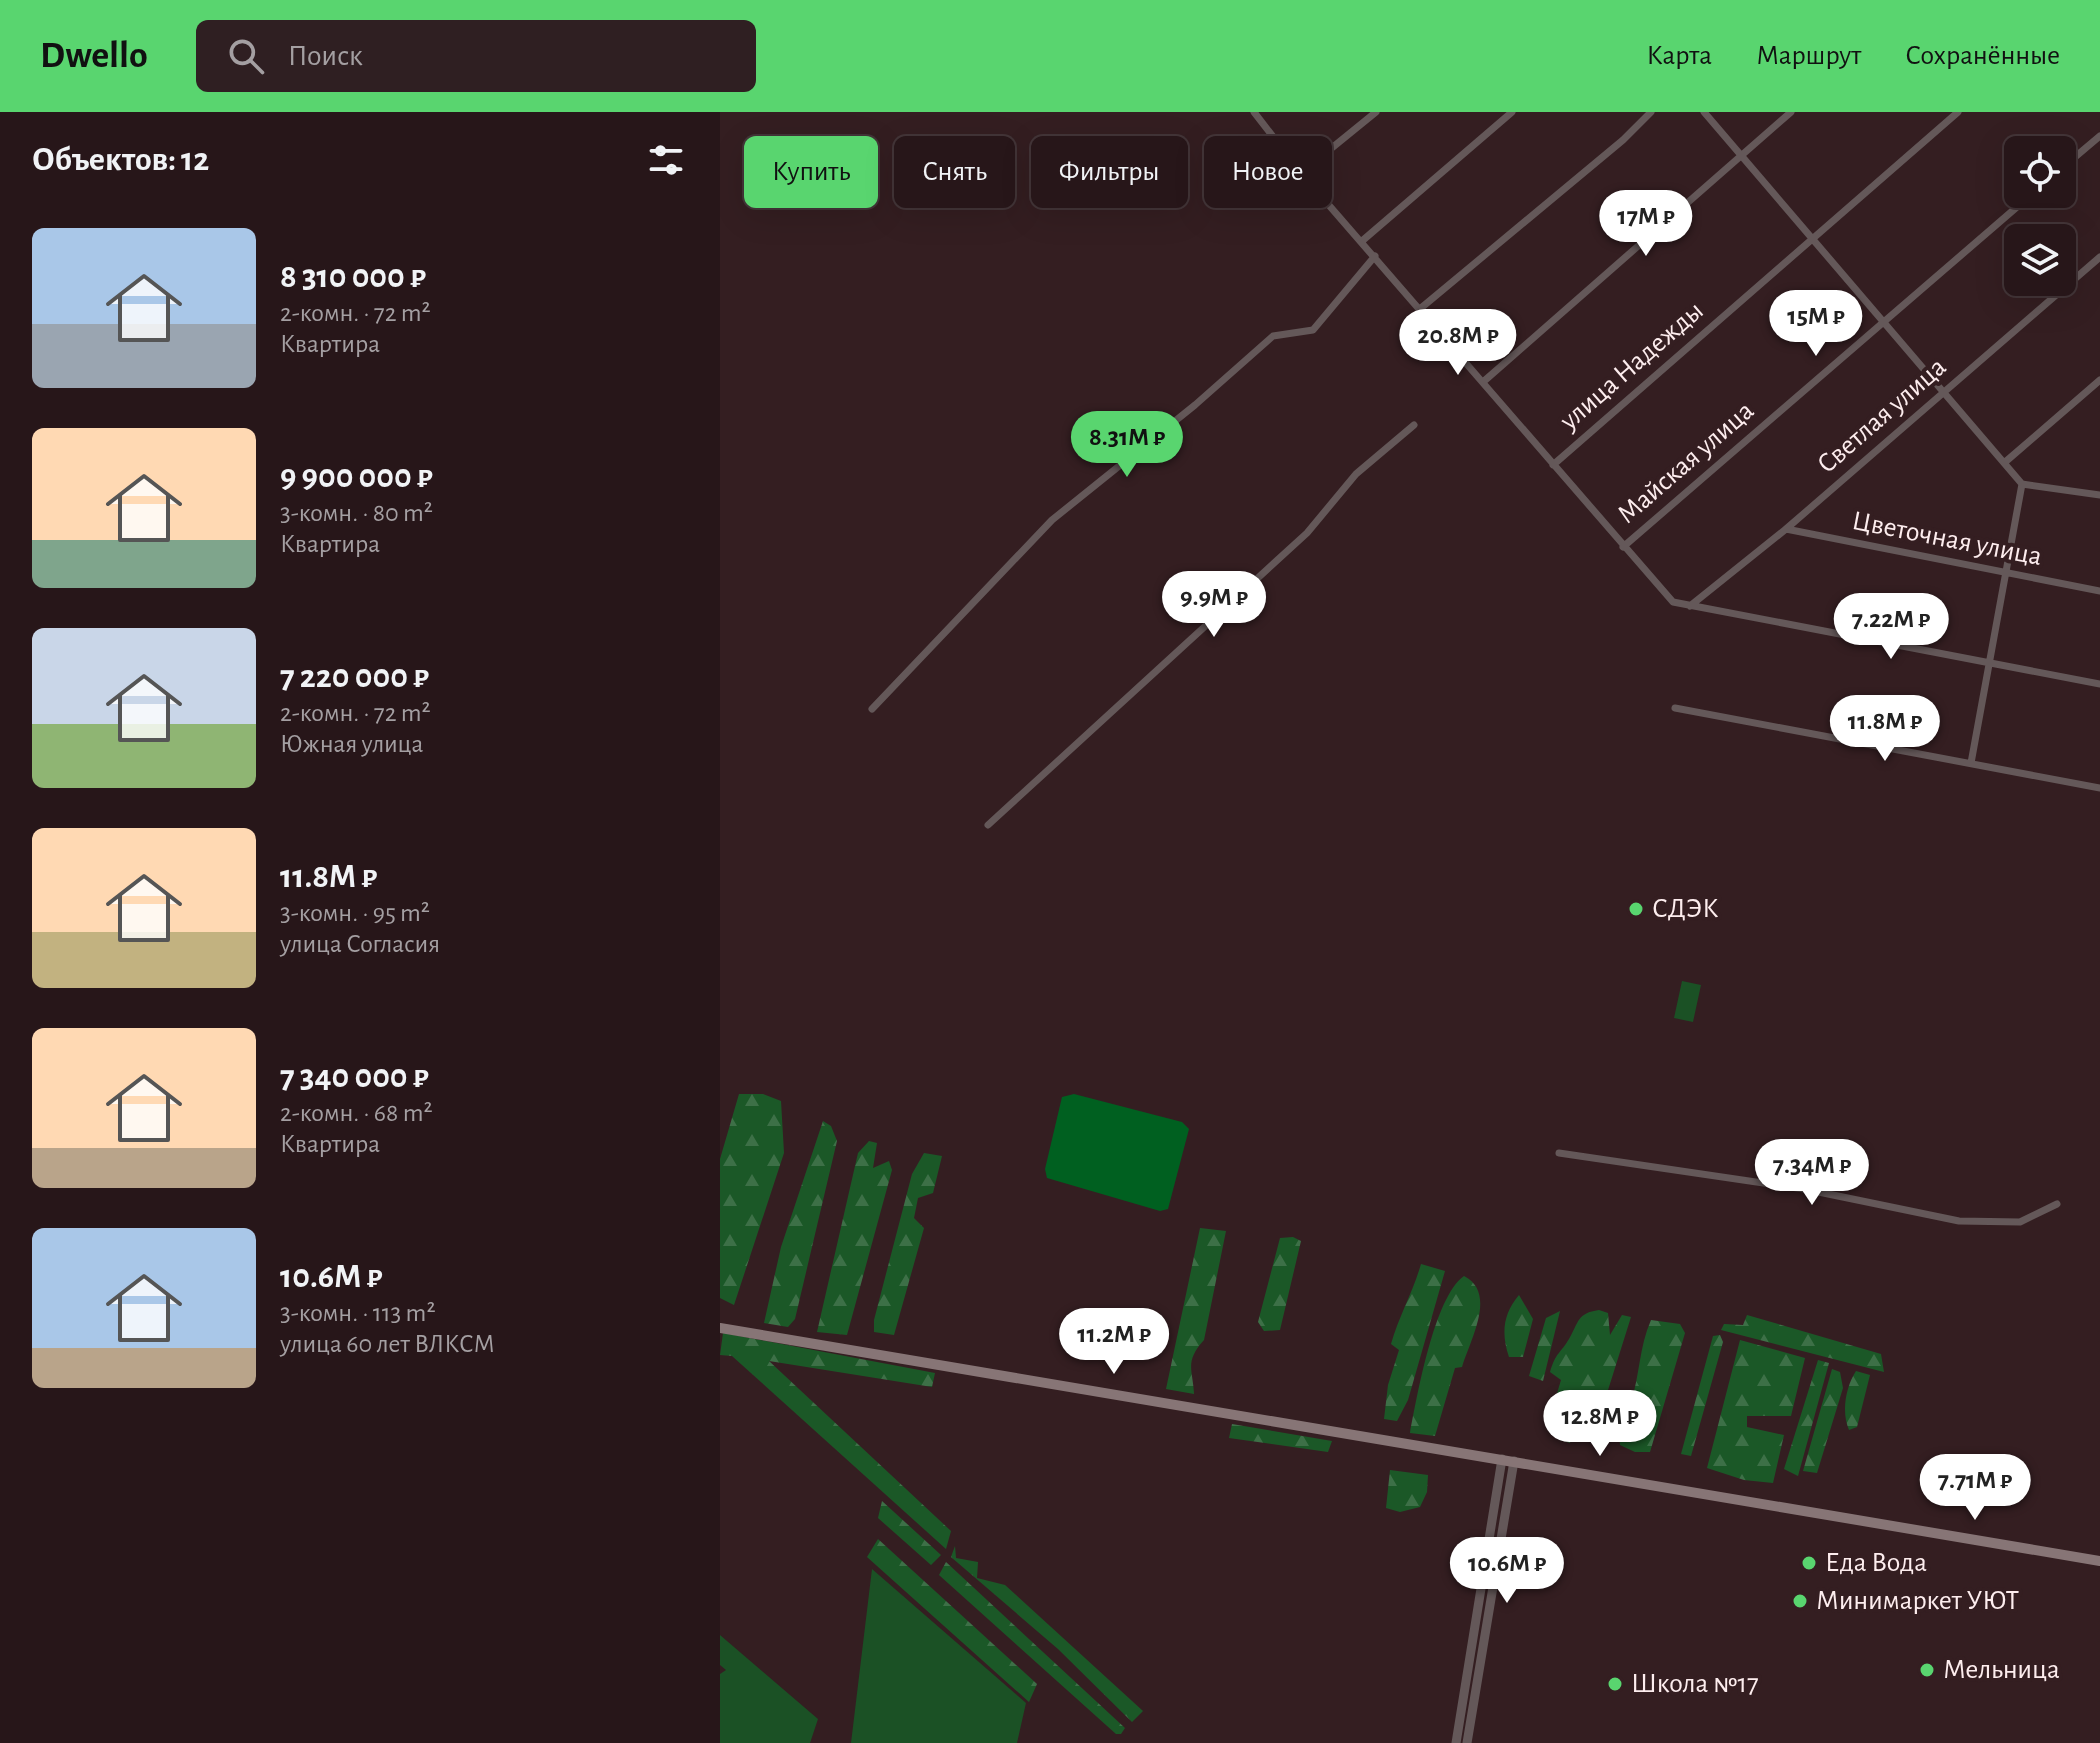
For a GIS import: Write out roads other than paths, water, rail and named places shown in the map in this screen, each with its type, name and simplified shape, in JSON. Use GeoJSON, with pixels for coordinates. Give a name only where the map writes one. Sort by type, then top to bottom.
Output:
{"type":"FeatureCollection","features":[{"type":"Feature","properties":{"kind":"main road"},"geometry":{"type":"LineString","coordinates":[[720,1328],[2100,1561]]}},
{"type":"Feature","properties":{"kind":"street"},"geometry":{"type":"LineString","coordinates":[[1254,112],[1272,136]]}},
{"type":"Feature","properties":{"kind":"street"},"geometry":{"type":"LineString","coordinates":[[1332,148],[1376,112]]}},
{"type":"Feature","properties":{"kind":"street"},"geometry":{"type":"LineString","coordinates":[[1362,241],[1512,112]]}},
{"type":"Feature","properties":{"kind":"street"},"geometry":{"type":"LineString","coordinates":[[1421,308],[1623,140],[1651,112]]}},
{"type":"Feature","properties":{"kind":"street"},"geometry":{"type":"LineString","coordinates":[[1704,112],[2022,484],[2100,495]]}},
{"type":"Feature","properties":{"kind":"street"},"geometry":{"type":"LineString","coordinates":[[1483,382],[1791,112]]}},
{"type":"Feature","properties":{"kind":"street","name":"улица Надежды"},"geometry":{"type":"LineString","coordinates":[[1553,465],[1958,112]]}},
{"type":"Feature","properties":{"kind":"street"},"geometry":{"type":"LineString","coordinates":[[2076,156],[2100,136]]}},
{"type":"Feature","properties":{"kind":"street"},"geometry":{"type":"LineString","coordinates":[[1332,208],[1673,602],[2100,684]]}},
{"type":"Feature","properties":{"kind":"street","name":"Майская улица"},"geometry":{"type":"LineString","coordinates":[[1623,547],[2015,208]]}},
{"type":"Feature","properties":{"kind":"street"},"geometry":{"type":"LineString","coordinates":[[872,709],[1052,520],[1195,405],[1273,336],[1313,330],[1375,256]]}},
{"type":"Feature","properties":{"kind":"street","name":"Светлая улица"},"geometry":{"type":"LineString","coordinates":[[1690,606],[1786,529],[2100,257]]}},
{"type":"Feature","properties":{"kind":"street"},"geometry":{"type":"LineString","coordinates":[[2004,463],[2100,380]]}},
{"type":"Feature","properties":{"kind":"street"},"geometry":{"type":"LineString","coordinates":[[988,825],[1307,533],[1356,474],[1414,425]]}},
{"type":"Feature","properties":{"kind":"street"},"geometry":{"type":"LineString","coordinates":[[1971,763],[2022,484]]}},
{"type":"Feature","properties":{"kind":"street","name":"Цветочная улица"},"geometry":{"type":"LineString","coordinates":[[1786,529],[2100,591]]}},
{"type":"Feature","properties":{"kind":"street"},"geometry":{"type":"LineString","coordinates":[[1675,708],[2100,788]]}},
{"type":"Feature","properties":{"kind":"street"},"geometry":{"type":"LineString","coordinates":[[1559,1153],[1804,1189],[1959,1221],[2020,1222],[2057,1204]]}},
{"type":"Feature","properties":{"kind":"street"},"geometry":{"type":"LineString","coordinates":[[1456,1743],[1502,1459]]}},
{"type":"Feature","properties":{"kind":"street"},"geometry":{"type":"LineString","coordinates":[[1467,1743],[1514,1461]]}},
{"type":"Feature","properties":{"kind":"place","name":"СДЭК"},"geometry":{"type":"Point","coordinates":[1636,909]}},
{"type":"Feature","properties":{"kind":"place","name":"Еда Вода"},"geometry":{"type":"Point","coordinates":[1809,1563]}},
{"type":"Feature","properties":{"kind":"place","name":"Минимаркет УЮТ"},"geometry":{"type":"Point","coordinates":[1800,1601]}},
{"type":"Feature","properties":{"kind":"place","name":"Мельница"},"geometry":{"type":"Point","coordinates":[1927,1670]}},
{"type":"Feature","properties":{"kind":"place","name":"Школа №17"},"geometry":{"type":"Point","coordinates":[1615,1684]}}]}
